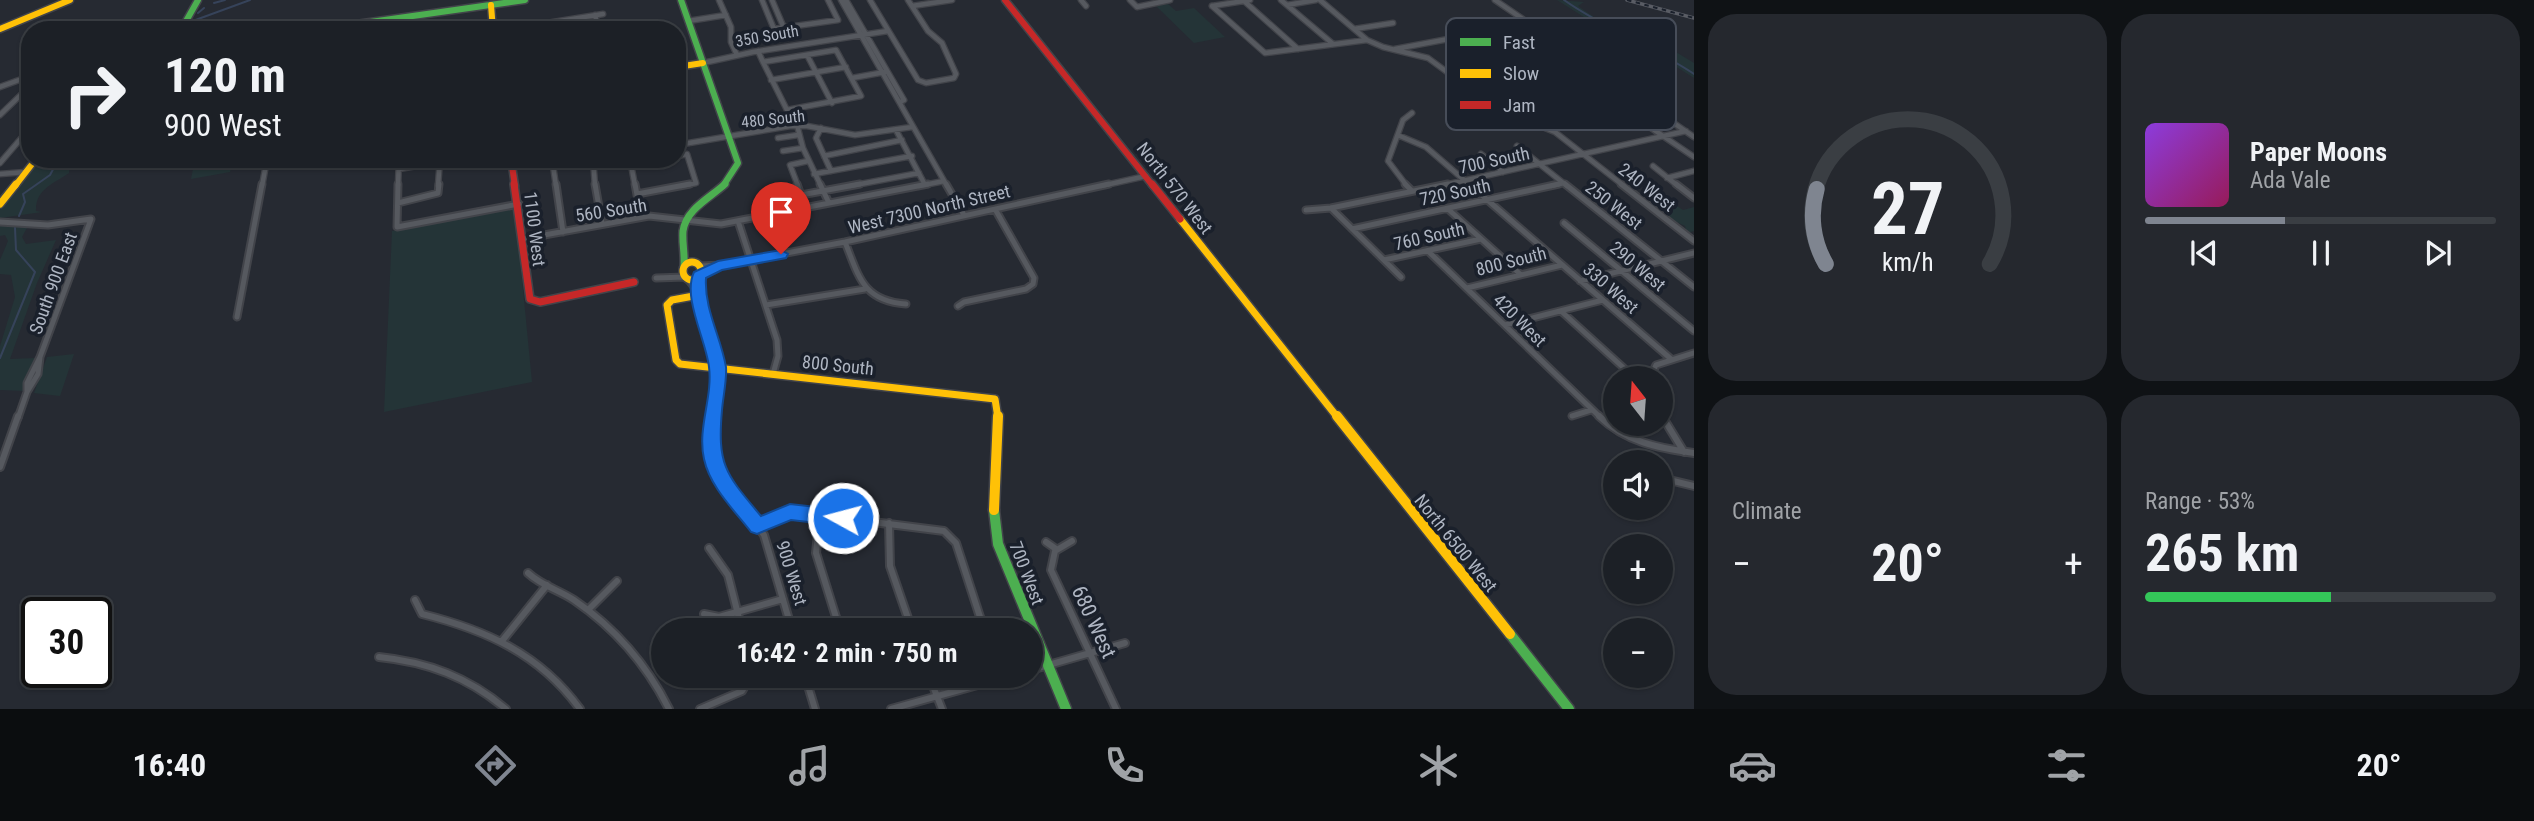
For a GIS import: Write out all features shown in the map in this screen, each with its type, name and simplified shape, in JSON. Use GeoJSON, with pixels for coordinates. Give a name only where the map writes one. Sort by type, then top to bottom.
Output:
{"type":"FeatureCollection","features":[{"type":"Feature","properties":{"kind":"main road"},"geometry":{"type":"LineString","coordinates":[[0,28],[63,0]]}},
{"type":"Feature","properties":{"kind":"main road"},"geometry":{"type":"LineString","coordinates":[[0,28],[70,0]]}},
{"type":"Feature","properties":{"kind":"main road"},"geometry":{"type":"LineString","coordinates":[[186,21],[198,0]]}},
{"type":"Feature","properties":{"kind":"main road"},"geometry":{"type":"LineString","coordinates":[[378,21],[525,0]]}},
{"type":"Feature","properties":{"kind":"main road"},"geometry":{"type":"LineString","coordinates":[[681,0],[738,159],[735,175],[726,186],[687,219],[682,235],[686,251],[685,272]]}},
{"type":"Feature","properties":{"kind":"main road","name":"North 570 West"},"geometry":{"type":"LineString","coordinates":[[1005,0],[1319,396]]}},
{"type":"Feature","properties":{"kind":"main road"},"geometry":{"type":"LineString","coordinates":[[491,5],[492,21]]}},
{"type":"Feature","properties":{"kind":"main road","name":"350 South"},"geometry":{"type":"LineString","coordinates":[[686,65],[703,62]]}},
{"type":"Feature","properties":{"kind":"main road"},"geometry":{"type":"LineString","coordinates":[[0,204],[29,168]]}},
{"type":"Feature","properties":{"kind":"main road","name":"1100 West"},"geometry":{"type":"LineString","coordinates":[[513,168],[519,204],[527,293],[532,301],[635,282]]}},
{"type":"Feature","properties":{"kind":"main road"},"geometry":{"type":"LineString","coordinates":[[686,251],[699,270]]}},
{"type":"Feature","properties":{"kind":"main road"},"geometry":{"type":"LineString","coordinates":[[685,272],[699,270]]}},
{"type":"Feature","properties":{"kind":"main road"},"geometry":{"type":"LineString","coordinates":[[685,272],[699,270]]}},
{"type":"Feature","properties":{"kind":"main road","name":"800 South"},"geometry":{"type":"LineString","coordinates":[[698,294],[667,303],[678,362],[718,369],[995,399]]}},
{"type":"Feature","properties":{"kind":"main road","name":"North 6500 West"},"geometry":{"type":"LineString","coordinates":[[1319,396],[1569,709]]}},
{"type":"Feature","properties":{"kind":"main road","name":"700 West"},"geometry":{"type":"LineString","coordinates":[[995,399],[999,405],[994,507],[998,544],[1066,709]]}},
{"type":"Feature","properties":{"kind":"street"},"geometry":{"type":"LineString","coordinates":[[719,0],[732,29],[731,42],[737,55]]}},
{"type":"Feature","properties":{"kind":"street"},"geometry":{"type":"LineString","coordinates":[[783,28],[772,0],[763,1],[774,29],[783,28],[838,20],[828,0]]}},
{"type":"Feature","properties":{"kind":"street"},"geometry":{"type":"LineString","coordinates":[[841,0],[864,34]]}},
{"type":"Feature","properties":{"kind":"street"},"geometry":{"type":"LineString","coordinates":[[846,0],[904,100],[900,102],[912,127],[964,215]]}},
{"type":"Feature","properties":{"kind":"street"},"geometry":{"type":"LineString","coordinates":[[870,0],[919,81],[928,83],[955,77],[948,53],[940,41],[928,31],[908,0]]}},
{"type":"Feature","properties":{"kind":"street"},"geometry":{"type":"LineString","coordinates":[[912,6],[952,0]]}},
{"type":"Feature","properties":{"kind":"street"},"geometry":{"type":"LineString","coordinates":[[1081,0],[1086,6]]}},
{"type":"Feature","properties":{"kind":"street"},"geometry":{"type":"LineString","coordinates":[[1130,0],[1137,7],[1170,0]]}},
{"type":"Feature","properties":{"kind":"street"},"geometry":{"type":"LineString","coordinates":[[1250,0],[1212,6],[1265,53],[1367,40]]}},
{"type":"Feature","properties":{"kind":"street"},"geometry":{"type":"LineString","coordinates":[[1281,0],[1333,44]]}},
{"type":"Feature","properties":{"kind":"street"},"geometry":{"type":"LineString","coordinates":[[1287,5],[1318,0],[1367,40]]}},
{"type":"Feature","properties":{"kind":"street"},"geometry":{"type":"LineString","coordinates":[[1495,0],[1521,18]]}},
{"type":"Feature","properties":{"kind":"street"},"geometry":{"type":"LineString","coordinates":[[1244,1],[1298,49]]}},
{"type":"Feature","properties":{"kind":"street"},"geometry":{"type":"LineString","coordinates":[[558,21],[603,14]]}},
{"type":"Feature","properties":{"kind":"street"},"geometry":{"type":"LineString","coordinates":[[595,15],[597,21]]}},
{"type":"Feature","properties":{"kind":"street"},"geometry":{"type":"LineString","coordinates":[[688,21],[726,15]]}},
{"type":"Feature","properties":{"kind":"street"},"geometry":{"type":"LineString","coordinates":[[1354,29],[1393,23]]}},
{"type":"Feature","properties":{"kind":"street"},"geometry":{"type":"LineString","coordinates":[[864,34],[888,31]]}},
{"type":"Feature","properties":{"kind":"street","name":"350 South"},"geometry":{"type":"LineString","coordinates":[[703,62],[864,34]]}},
{"type":"Feature","properties":{"kind":"street"},"geometry":{"type":"LineString","coordinates":[[1392,49],[1446,39]]}},
{"type":"Feature","properties":{"kind":"street","name":"240 West"},"geometry":{"type":"LineString","coordinates":[[1367,40],[1428,58],[1446,71]]}},
{"type":"Feature","properties":{"kind":"street"},"geometry":{"type":"LineString","coordinates":[[758,51],[771,80],[787,110],[861,97],[836,50],[763,62]]}},
{"type":"Feature","properties":{"kind":"street"},"geometry":{"type":"LineString","coordinates":[[807,55],[832,103]]}},
{"type":"Feature","properties":{"kind":"street"},"geometry":{"type":"LineString","coordinates":[[771,80],[846,67]]}},
{"type":"Feature","properties":{"kind":"street"},"geometry":{"type":"LineString","coordinates":[[852,78],[886,72]]}},
{"type":"Feature","properties":{"kind":"street"},"geometry":{"type":"LineString","coordinates":[[0,87],[21,79]]}},
{"type":"Feature","properties":{"kind":"street"},"geometry":{"type":"LineString","coordinates":[[0,115],[21,95]]}},
{"type":"Feature","properties":{"kind":"street"},"geometry":{"type":"LineString","coordinates":[[1412,113],[1403,120],[1400,136],[1387,154],[1387,164],[1412,191]]}},
{"type":"Feature","properties":{"kind":"street"},"geometry":{"type":"LineString","coordinates":[[1676,124],[1694,136]]}},
{"type":"Feature","properties":{"kind":"street"},"geometry":{"type":"LineString","coordinates":[[797,125],[808,161],[829,203],[944,181]]}},
{"type":"Feature","properties":{"kind":"street","name":"480 South"},"geometry":{"type":"LineString","coordinates":[[686,144],[797,125],[855,135],[912,127]]}},
{"type":"Feature","properties":{"kind":"street"},"geometry":{"type":"LineString","coordinates":[[821,128],[816,138],[831,171]]}},
{"type":"Feature","properties":{"kind":"street"},"geometry":{"type":"LineString","coordinates":[[896,130],[925,185]]}},
{"type":"Feature","properties":{"kind":"street","name":"240 West"},"geometry":{"type":"LineString","coordinates":[[1551,130],[1694,241]]}},
{"type":"Feature","properties":{"kind":"street"},"geometry":{"type":"LineString","coordinates":[[1655,130],[1694,157]]}},
{"type":"Feature","properties":{"kind":"street","name":"700 South"},"geometry":{"type":"LineString","coordinates":[[1307,210],[1331,208],[1686,131]]}},
{"type":"Feature","properties":{"kind":"street"},"geometry":{"type":"LineString","coordinates":[[778,138],[798,135]]}},
{"type":"Feature","properties":{"kind":"street","name":"330 West"},"geometry":{"type":"LineString","coordinates":[[1400,136],[1423,145],[1671,359]]}},
{"type":"Feature","properties":{"kind":"street"},"geometry":{"type":"LineString","coordinates":[[0,163],[21,138]]}},
{"type":"Feature","properties":{"kind":"street"},"geometry":{"type":"LineString","coordinates":[[824,156],[902,140]]}},
{"type":"Feature","properties":{"kind":"street","name":"250 West"},"geometry":{"type":"LineString","coordinates":[[1517,146],[1694,287]]}},
{"type":"Feature","properties":{"kind":"street"},"geometry":{"type":"LineString","coordinates":[[783,151],[803,148]]}},
{"type":"Feature","properties":{"kind":"street"},"geometry":{"type":"LineString","coordinates":[[637,194],[696,183],[686,154]]}},
{"type":"Feature","properties":{"kind":"street"},"geometry":{"type":"LineString","coordinates":[[1481,154],[1503,172]]}},
{"type":"Feature","properties":{"kind":"street"},"geometry":{"type":"LineString","coordinates":[[814,174],[912,156]]}},
{"type":"Feature","properties":{"kind":"street"},"geometry":{"type":"LineString","coordinates":[[808,161],[790,165],[801,195],[919,173]]}},
{"type":"Feature","properties":{"kind":"street"},"geometry":{"type":"LineString","coordinates":[[1653,166],[1694,198]]}},
{"type":"Feature","properties":{"kind":"street"},"geometry":{"type":"LineString","coordinates":[[237,317],[265,168]]}},
{"type":"Feature","properties":{"kind":"street"},"geometry":{"type":"LineString","coordinates":[[404,168],[399,169],[397,227],[519,204]]}},
{"type":"Feature","properties":{"kind":"street"},"geometry":{"type":"LineString","coordinates":[[398,203],[437,195],[440,168]]}},
{"type":"Feature","properties":{"kind":"street"},"geometry":{"type":"LineString","coordinates":[[553,168],[563,232]]}},
{"type":"Feature","properties":{"kind":"street"},"geometry":{"type":"LineString","coordinates":[[592,168],[602,225]]}},
{"type":"Feature","properties":{"kind":"street"},"geometry":{"type":"LineString","coordinates":[[631,168],[641,217]]}},
{"type":"Feature","properties":{"kind":"street"},"geometry":{"type":"LineString","coordinates":[[1667,178],[1694,171]]}},
{"type":"Feature","properties":{"kind":"street"},"geometry":{"type":"LineString","coordinates":[[0,174],[26,172]]}},
{"type":"Feature","properties":{"kind":"street","name":"West 7300 North Street"},"geometry":{"type":"LineString","coordinates":[[699,270],[845,242],[1146,176]]}},
{"type":"Feature","properties":{"kind":"street","name":"720 South"},"geometry":{"type":"LineString","coordinates":[[1352,229],[1564,183]]}},
{"type":"Feature","properties":{"kind":"street","name":"560 South"},"geometry":{"type":"LineString","coordinates":[[522,239],[641,217],[687,219],[713,224],[829,203]]}},
{"type":"Feature","properties":{"kind":"street"},"geometry":{"type":"LineString","coordinates":[[1331,208],[1401,277]]}},
{"type":"Feature","properties":{"kind":"street"},"geometry":{"type":"LineString","coordinates":[[1447,208],[1521,275]]}},
{"type":"Feature","properties":{"kind":"street"},"geometry":{"type":"LineString","coordinates":[[958,306],[1026,289],[1033,284],[1034,278],[995,209]]}},
{"type":"Feature","properties":{"kind":"street","name":"South 900 East"},"geometry":{"type":"LineString","coordinates":[[0,222],[48,225],[91,219],[40,357],[38,374],[27,393],[0,467]]}},
{"type":"Feature","properties":{"kind":"street"},"geometry":{"type":"LineString","coordinates":[[738,221],[778,348],[773,374]]}},
{"type":"Feature","properties":{"kind":"street","name":"290 West"},"geometry":{"type":"LineString","coordinates":[[1564,223],[1694,331]]}},
{"type":"Feature","properties":{"kind":"street","name":"760 South"},"geometry":{"type":"LineString","coordinates":[[1384,260],[1481,239]]}},
{"type":"Feature","properties":{"kind":"street"},"geometry":{"type":"LineString","coordinates":[[845,242],[865,289],[880,301],[906,304]]}},
{"type":"Feature","properties":{"kind":"street","name":"420 West"},"geometry":{"type":"LineString","coordinates":[[1428,251],[1591,410]]}},
{"type":"Feature","properties":{"kind":"street"},"geometry":{"type":"LineString","coordinates":[[1580,281],[1694,253]]}},
{"type":"Feature","properties":{"kind":"street","name":"800 South"},"geometry":{"type":"LineString","coordinates":[[1467,288],[1562,265]]}},
{"type":"Feature","properties":{"kind":"street","name":"900 West"},"geometry":{"type":"LineString","coordinates":[[698,294],[699,270]]}},
{"type":"Feature","properties":{"kind":"street"},"geometry":{"type":"LineString","coordinates":[[656,278],[685,272]]}},
{"type":"Feature","properties":{"kind":"street","name":"900 West"},"geometry":{"type":"LineString","coordinates":[[685,272],[698,294],[718,369],[711,439],[713,460],[724,484],[767,543],[789,618]]}},
{"type":"Feature","properties":{"kind":"street"},"geometry":{"type":"LineString","coordinates":[[766,305],[865,289]]}},
{"type":"Feature","properties":{"kind":"street"},"geometry":{"type":"LineString","coordinates":[[1505,325],[1603,300]]}},
{"type":"Feature","properties":{"kind":"street"},"geometry":{"type":"LineString","coordinates":[[1561,311],[1622,366]]}},
{"type":"Feature","properties":{"kind":"street"},"geometry":{"type":"LineString","coordinates":[[1655,366],[1694,353]]}},
{"type":"Feature","properties":{"kind":"street"},"geometry":{"type":"LineString","coordinates":[[1572,416],[1591,410],[1610,427],[1633,440],[1657,449],[1694,453]]}},
{"type":"Feature","properties":{"kind":"street"},"geometry":{"type":"LineString","coordinates":[[1673,434],[1684,452]]}},
{"type":"Feature","properties":{"kind":"street"},"geometry":{"type":"LineString","coordinates":[[1673,481],[1694,486]]}},
{"type":"Feature","properties":{"kind":"street"},"geometry":{"type":"LineString","coordinates":[[757,526],[786,513],[937,529],[950,534],[956,544],[980,618]]}},
{"type":"Feature","properties":{"kind":"street"},"geometry":{"type":"LineString","coordinates":[[820,515],[816,554],[836,618]]}},
{"type":"Feature","properties":{"kind":"street"},"geometry":{"type":"LineString","coordinates":[[889,523],[887,565],[907,618]]}},
{"type":"Feature","properties":{"kind":"street"},"geometry":{"type":"LineString","coordinates":[[1046,542],[1056,549],[1072,541]]}},
{"type":"Feature","properties":{"kind":"street"},"geometry":{"type":"LineString","coordinates":[[709,548],[724,566],[739,618]]}},
{"type":"Feature","properties":{"kind":"street","name":"680 West"},"geometry":{"type":"LineString","coordinates":[[1056,549],[1051,558],[1051,570],[1116,709]]}},
{"type":"Feature","properties":{"kind":"street"},"geometry":{"type":"LineString","coordinates":[[528,573],[588,610],[612,631],[639,661],[669,709]]}},
{"type":"Feature","properties":{"kind":"street"},"geometry":{"type":"LineString","coordinates":[[588,610],[618,582]]}},
{"type":"Feature","properties":{"kind":"street"},"geometry":{"type":"LineString","coordinates":[[502,640],[547,585]]}},
{"type":"Feature","properties":{"kind":"street"},"geometry":{"type":"LineString","coordinates":[[704,614],[716,618],[783,599]]}},
{"type":"Feature","properties":{"kind":"street"},"geometry":{"type":"LineString","coordinates":[[415,600],[422,614],[460,623],[502,640],[549,673],[580,709]]}},
{"type":"Feature","properties":{"kind":"street"},"geometry":{"type":"LineString","coordinates":[[1043,666],[1125,643]]}},
{"type":"Feature","properties":{"kind":"street"},"geometry":{"type":"LineString","coordinates":[[379,657],[445,670],[482,690],[506,709]]}},
{"type":"Feature","properties":{"kind":"street"},"geometry":{"type":"LineString","coordinates":[[700,709],[738,694],[743,688]]}},
{"type":"Feature","properties":{"kind":"street"},"geometry":{"type":"LineString","coordinates":[[809,688],[815,709]]}},
{"type":"Feature","properties":{"kind":"street"},"geometry":{"type":"LineString","coordinates":[[934,688],[942,709]]}},
{"type":"Feature","properties":{"kind":"street"},"geometry":{"type":"LineString","coordinates":[[891,709],[966,688]]}},
{"type":"Feature","properties":{"kind":"shaded area"},"geometry":{"type":"Polygon","coordinates":[[[1557,0],[1584,2],[1578,6],[1598,18],[1585,18],[1557,0]]]}},
{"type":"Feature","properties":{"kind":"shaded area"},"geometry":{"type":"Polygon","coordinates":[[[1168,4],[1176,11],[1194,8],[1225,37],[1194,43],[1156,6],[1168,4]]]}},
{"type":"Feature","properties":{"kind":"shaded area"},"geometry":{"type":"Polygon","coordinates":[[[1676,52],[1694,63],[1694,78],[1676,67],[1676,52]]]}},
{"type":"Feature","properties":{"kind":"shaded area"},"geometry":{"type":"Polygon","coordinates":[[[32,168],[69,168],[69,173],[42,192],[36,211],[42,212],[0,218],[0,207],[32,168]]]}},
{"type":"Feature","properties":{"kind":"shaded area"},"geometry":{"type":"Polygon","coordinates":[[[193,168],[231,168],[230,172],[191,179],[193,168]]]}},
{"type":"Feature","properties":{"kind":"shaded area"},"geometry":{"type":"Polygon","coordinates":[[[1668,200],[1683,210],[1694,207],[1694,231],[1687,233],[1685,226],[1668,218],[1649,203],[1668,200]]]}},
{"type":"Feature","properties":{"kind":"shaded area"},"geometry":{"type":"Polygon","coordinates":[[[515,207],[532,382],[384,412],[392,231],[515,207]]]}},
{"type":"Feature","properties":{"kind":"shaded area"},"geometry":{"type":"Polygon","coordinates":[[[0,225],[28,226],[22,237],[26,244],[56,240],[37,283],[10,359],[35,358],[24,391],[0,390],[0,346],[15,297],[11,275],[0,274],[0,260],[8,241],[5,235],[0,236],[0,225]]]}},
{"type":"Feature","properties":{"kind":"shaded area"},"geometry":{"type":"Polygon","coordinates":[[[74,354],[60,396],[34,393],[47,357],[74,354]]]}},
{"type":"Feature","properties":{"kind":"waterway"},"geometry":{"type":"LineString","coordinates":[[214,3],[225,0]]}},
{"type":"Feature","properties":{"kind":"waterway"},"geometry":{"type":"LineString","coordinates":[[193,21],[250,0]]}},
{"type":"Feature","properties":{"kind":"waterway"},"geometry":{"type":"LineString","coordinates":[[1564,0],[1593,18]]}},
{"type":"Feature","properties":{"kind":"waterway"},"geometry":{"type":"LineString","coordinates":[[198,13],[204,8]]}},
{"type":"Feature","properties":{"kind":"waterway"},"geometry":{"type":"LineString","coordinates":[[1676,63],[1694,74]]}},
{"type":"Feature","properties":{"kind":"waterway"},"geometry":{"type":"LineString","coordinates":[[19,216],[25,202],[23,194],[50,175],[54,168]]}},
{"type":"Feature","properties":{"kind":"waterway"},"geometry":{"type":"LineString","coordinates":[[0,358],[35,272],[16,250],[15,228]]}},
{"type":"Feature","properties":{"kind":"railway"},"geometry":{"type":"LineString","coordinates":[[1627,0],[1694,18]]}},
{"type":"Feature","properties":{"kind":"traffic: fast"},"geometry":{"type":"LineString","coordinates":[[186,21],[198,0]]}},
{"type":"Feature","properties":{"kind":"traffic: fast"},"geometry":{"type":"LineString","coordinates":[[377,21],[525,0]]}},
{"type":"Feature","properties":{"kind":"traffic: fast"},"geometry":{"type":"LineString","coordinates":[[681,0],[738,163],[728,181],[698,205],[686,221],[683,232],[684,266]]}},
{"type":"Feature","properties":{"kind":"traffic: fast"},"geometry":{"type":"LineString","coordinates":[[994,510],[998,544],[1066,709]]}},
{"type":"Feature","properties":{"kind":"traffic: fast"},"geometry":{"type":"LineString","coordinates":[[1510,634],[1569,709]]}},
{"type":"Feature","properties":{"kind":"traffic: slow"},"geometry":{"type":"LineString","coordinates":[[0,29],[70,0]]}},
{"type":"Feature","properties":{"kind":"traffic: slow"},"geometry":{"type":"LineString","coordinates":[[491,5],[492,21]]}},
{"type":"Feature","properties":{"kind":"traffic: slow"},"geometry":{"type":"LineString","coordinates":[[686,66],[703,63]]}},
{"type":"Feature","properties":{"kind":"traffic: slow"},"geometry":{"type":"LineString","coordinates":[[0,204],[29,168]]}},
{"type":"Feature","properties":{"kind":"traffic: slow"},"geometry":{"type":"LineString","coordinates":[[1180,219],[1510,634]]}},
{"type":"Feature","properties":{"kind":"traffic: slow"},"geometry":{"type":"LineString","coordinates":[[692,262],[698,265],[701,271],[698,277],[692,280],[686,277],[683,271],[686,265],[692,262]]}},
{"type":"Feature","properties":{"kind":"traffic: slow"},"geometry":{"type":"LineString","coordinates":[[698,292],[699,295],[672,300],[667,305],[676,360],[680,364],[995,399],[998,406],[994,510]]}},
{"type":"Feature","properties":{"kind":"traffic: jam"},"geometry":{"type":"LineString","coordinates":[[1005,0],[1180,219]]}},
{"type":"Feature","properties":{"kind":"traffic: jam"},"geometry":{"type":"LineString","coordinates":[[512,168],[530,299],[540,302],[634,282]]}},
{"type":"Feature","properties":{"kind":"route"},"geometry":{"type":"LineString","coordinates":[[781,254],[718,266],[699,275],[698,292],[718,369],[711,439],[713,460],[724,484],[757,526],[790,512],[843,518]]}}]}
